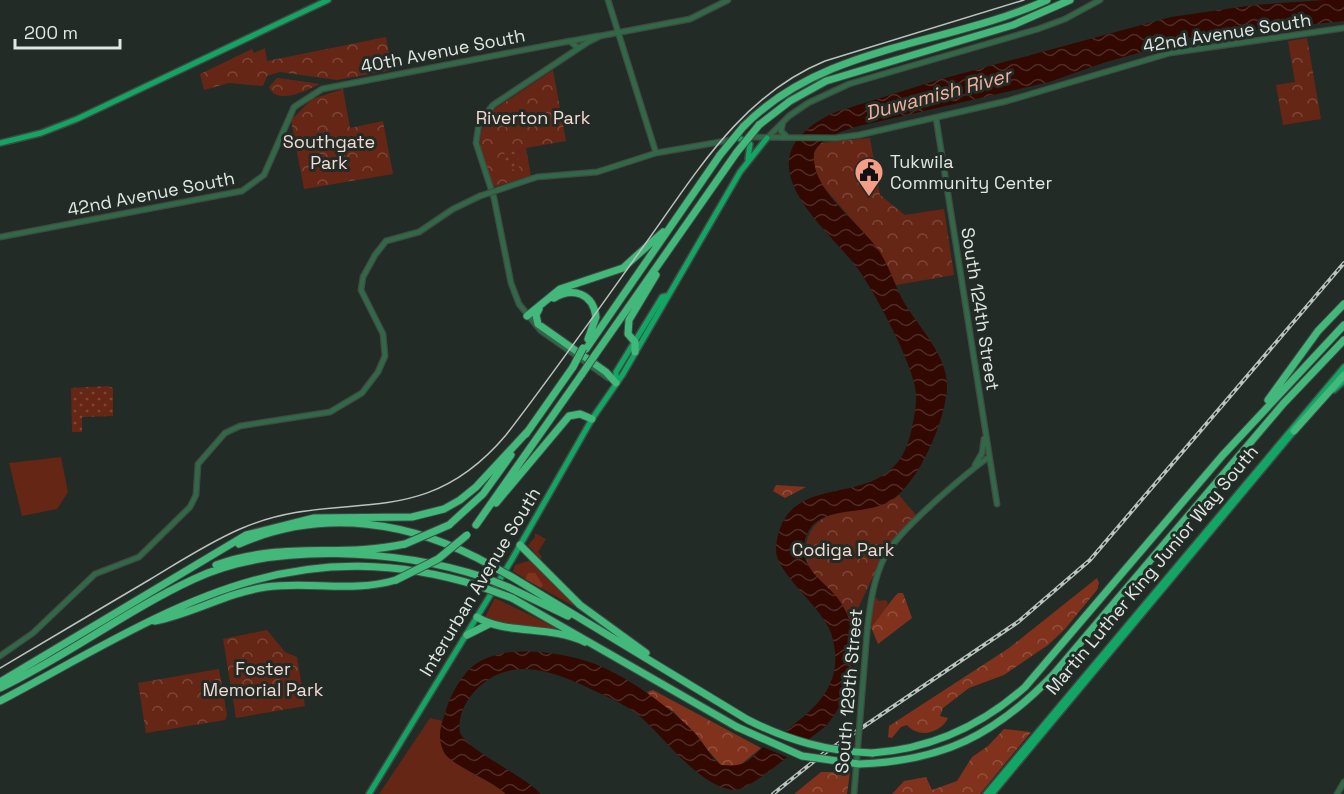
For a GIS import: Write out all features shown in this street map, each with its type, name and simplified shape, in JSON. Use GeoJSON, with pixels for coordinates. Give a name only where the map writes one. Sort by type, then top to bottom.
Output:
{"type":"FeatureCollection","features":[{"type":"Feature","properties":{"kind":"highway"},"geometry":{"type":"LineString","coordinates":[[999,18],[1035,0]]}},
{"type":"Feature","properties":{"kind":"highway"},"geometry":{"type":"LineString","coordinates":[[166,584],[184,580],[227,561],[262,552],[378,549],[405,544],[449,525],[483,494],[720,155],[743,127],[778,95],[817,74],[999,18],[1047,0]]}},
{"type":"Feature","properties":{"kind":"highway"},"geometry":{"type":"LineString","coordinates":[[476,525],[736,152],[759,125],[790,101],[826,81],[1013,25],[1070,0]]}},
{"type":"Feature","properties":{"kind":"highway"},"geometry":{"type":"LineString","coordinates":[[527,316],[560,289],[604,276],[630,263],[651,244],[686,205]]}},
{"type":"Feature","properties":{"kind":"highway"},"geometry":{"type":"LineString","coordinates":[[635,352],[635,342],[628,334],[629,320],[686,224]]}},
{"type":"Feature","properties":{"kind":"highway"},"geometry":{"type":"LineString","coordinates":[[527,316],[566,292],[580,293],[588,298],[595,308],[596,322],[584,349]]}},
{"type":"Feature","properties":{"kind":"highway"},"geometry":{"type":"LineString","coordinates":[[1263,410],[1275,388],[1318,331],[1344,304]]}},
{"type":"Feature","properties":{"kind":"highway"},"geometry":{"type":"LineString","coordinates":[[539,308],[536,315],[538,324],[606,372],[615,383]]}},
{"type":"Feature","properties":{"kind":"highway"},"geometry":{"type":"LineString","coordinates":[[212,556],[272,532],[318,523],[349,522],[419,533],[460,549],[512,577],[748,720],[779,735],[814,747],[872,753],[914,748],[952,736],[992,714],[1012,699],[1048,662],[1263,410],[1344,326]]}},
{"type":"Feature","properties":{"kind":"highway"},"geometry":{"type":"LineString","coordinates":[[0,701],[186,602],[248,580],[328,567],[390,568],[423,572],[479,586],[512,598],[737,727],[802,756],[859,764],[903,761],[943,751],[988,730],[1021,707],[1053,675],[1283,404],[1344,340]]}},
{"type":"Feature","properties":{"kind":"highway"},"geometry":{"type":"LineString","coordinates":[[1294,431],[1344,375]]}},
{"type":"Feature","properties":{"kind":"highway"},"geometry":{"type":"LineString","coordinates":[[149,622],[168,618],[220,598],[270,587],[352,588],[396,580],[438,559],[467,535],[566,419],[577,414],[592,419]]}},
{"type":"Feature","properties":{"kind":"highway"},"geometry":{"type":"LineString","coordinates":[[0,682],[246,535],[296,521],[338,516],[412,517],[444,509],[476,487],[528,431]]}},
{"type":"Feature","properties":{"kind":"highway"},"geometry":{"type":"LineString","coordinates":[[520,545],[580,605],[687,683]]}},
{"type":"Feature","properties":{"kind":"highway"},"geometry":{"type":"LineString","coordinates":[[0,688],[182,585],[232,564],[282,556],[368,556],[423,562],[483,577],[616,640]]}},
{"type":"Feature","properties":{"kind":"highway"},"geometry":{"type":"LineString","coordinates":[[477,617],[489,624],[564,634],[656,680]]}},
{"type":"Feature","properties":{"kind":"highway"},"geometry":{"type":"LineString","coordinates":[[467,635],[489,624]]}},
{"type":"Feature","properties":{"kind":"main road"},"geometry":{"type":"LineString","coordinates":[[0,143],[41,133],[77,119],[328,0]]}},
{"type":"Feature","properties":{"kind":"main road"},"geometry":{"type":"LineString","coordinates":[[739,138],[750,144],[746,163]]}},
{"type":"Feature","properties":{"kind":"main road","name":"Interurban Avenue South"},"geometry":{"type":"LineString","coordinates":[[369,794],[467,635],[592,419],[635,352],[746,163],[767,138]]}},
{"type":"Feature","properties":{"kind":"main road","name":"Interurban Avenue South"},"geometry":{"type":"LineString","coordinates":[[615,383],[616,372],[662,297],[666,296]]}},
{"type":"Feature","properties":{"kind":"main road","name":"Martin Luther King Junior Way South"},"geometry":{"type":"LineString","coordinates":[[986,794],[1344,367]]}},
{"type":"Feature","properties":{"kind":"main road","name":"Martin Luther King Junior Way South"},"geometry":{"type":"LineString","coordinates":[[992,794],[1294,431],[1344,381]]}},
{"type":"Feature","properties":{"kind":"street"},"geometry":{"type":"LineString","coordinates":[[608,0],[656,153]]}},
{"type":"Feature","properties":{"kind":"street","name":"40th Avenue South"},"geometry":{"type":"LineString","coordinates":[[310,94],[335,86],[690,19],[728,0]]}},
{"type":"Feature","properties":{"kind":"street","name":"Interurban Avenue South"},"geometry":{"type":"LineString","coordinates":[[767,138],[784,121],[808,103],[849,84],[1038,29],[1065,19],[1100,0]]}},
{"type":"Feature","properties":{"kind":"street","name":"42nd Avenue South"},"geometry":{"type":"LineString","coordinates":[[789,138],[836,138],[936,118],[1047,91],[1120,65],[1170,52],[1344,28]]}},
{"type":"Feature","properties":{"kind":"street"},"geometry":{"type":"LineString","coordinates":[[600,36],[578,48],[493,105],[479,123],[476,135],[478,152],[494,198],[513,291],[527,316],[553,340],[615,383]]}},
{"type":"Feature","properties":{"kind":"street"},"geometry":{"type":"LineString","coordinates":[[570,41],[578,48]]}},
{"type":"Feature","properties":{"kind":"street","name":"42nd Avenue South"},"geometry":{"type":"LineString","coordinates":[[0,237],[242,191],[264,175],[294,107],[310,94]]}},
{"type":"Feature","properties":{"kind":"street","name":"South 124th Street"},"geometry":{"type":"LineString","coordinates":[[936,118],[997,504]]}},
{"type":"Feature","properties":{"kind":"street"},"geometry":{"type":"LineString","coordinates":[[784,121],[781,131],[789,138]]}},
{"type":"Feature","properties":{"kind":"street"},"geometry":{"type":"LineString","coordinates":[[0,656],[33,633],[95,574],[139,557],[190,507],[196,495],[198,464],[225,433],[240,426],[330,412],[362,393],[382,365],[386,347],[383,334],[363,295],[363,277],[386,241],[419,232],[441,216],[480,196],[549,175],[597,172],[656,153],[739,138],[789,138]]}},
{"type":"Feature","properties":{"kind":"street"},"geometry":{"type":"LineString","coordinates":[[973,469],[980,457],[984,440],[984,424]]}},
{"type":"Feature","properties":{"kind":"street"},"geometry":{"type":"LineString","coordinates":[[980,457],[989,456]]}},
{"type":"Feature","properties":{"kind":"street"},"geometry":{"type":"LineString","coordinates":[[973,469],[989,456]]}},
{"type":"Feature","properties":{"kind":"street"},"geometry":{"type":"LineString","coordinates":[[973,469],[985,467],[992,473]]}},
{"type":"Feature","properties":{"kind":"street","name":"South 129th Street"},"geometry":{"type":"LineString","coordinates":[[854,794],[872,591],[886,554],[895,541],[973,469]]}},
{"type":"Feature","properties":{"kind":"street"},"geometry":{"type":"LineString","coordinates":[[1337,794],[1344,782]]}},
{"type":"Feature","properties":{"kind":"green space","name":"Southgate Park"},"geometry":{"type":"Polygon","coordinates":[[[386,37],[392,70],[337,80],[280,72],[267,76],[263,86],[229,83],[204,90],[200,74],[252,49],[254,53],[265,48],[267,61],[386,37]]]}},
{"type":"Feature","properties":{"kind":"green space"},"geometry":{"type":"Polygon","coordinates":[[[1307,38],[1321,119],[1283,125],[1276,85],[1295,82],[1288,41],[1307,38]]]}},
{"type":"Feature","properties":{"kind":"green space","name":"Riverton Park"},"geometry":{"type":"Polygon","coordinates":[[[553,70],[566,141],[526,148],[531,176],[493,187],[482,158],[480,141],[481,132],[490,112],[553,70]]]}},
{"type":"Feature","properties":{"kind":"green space","name":"Southgate Park"},"geometry":{"type":"Polygon","coordinates":[[[277,78],[320,84],[285,96],[273,93],[269,87],[277,78]]]}},
{"type":"Feature","properties":{"kind":"green space","name":"Southgate Park"},"geometry":{"type":"Polygon","coordinates":[[[343,89],[350,128],[383,121],[393,174],[304,189],[291,120],[312,99],[343,89]]]}},
{"type":"Feature","properties":{"kind":"green space"},"geometry":{"type":"Polygon","coordinates":[[[870,138],[880,195],[905,215],[944,209],[954,275],[896,285],[878,249],[819,182],[813,161],[815,151],[821,143],[870,138]]]}},
{"type":"Feature","properties":{"kind":"green space"},"geometry":{"type":"Polygon","coordinates":[[[517,149],[519,169],[506,170],[504,150],[517,149]]]}},
{"type":"Feature","properties":{"kind":"green space"},"geometry":{"type":"Polygon","coordinates":[[[108,386],[113,388],[113,416],[82,417],[82,432],[72,432],[71,388],[108,386]]]}},
{"type":"Feature","properties":{"kind":"green space"},"geometry":{"type":"Polygon","coordinates":[[[61,457],[68,492],[57,509],[22,516],[9,463],[61,457]]]}},
{"type":"Feature","properties":{"kind":"green space"},"geometry":{"type":"Polygon","coordinates":[[[776,485],[806,487],[785,498],[773,491],[776,485]]]}},
{"type":"Feature","properties":{"kind":"green space","name":"Codiga Park"},"geometry":{"type":"Polygon","coordinates":[[[899,495],[916,515],[887,547],[851,623],[838,599],[810,569],[805,554],[808,537],[815,525],[824,518],[836,513],[875,505],[899,495]]]}},
{"type":"Feature","properties":{"kind":"green space"},"geometry":{"type":"Polygon","coordinates":[[[535,533],[546,539],[538,552],[542,557],[540,559],[528,545],[535,537],[535,533]]]}},
{"type":"Feature","properties":{"kind":"green space"},"geometry":{"type":"Polygon","coordinates":[[[531,560],[579,609],[541,588],[543,585],[528,573],[525,579],[513,571],[515,565],[531,560]]]}},
{"type":"Feature","properties":{"kind":"green space"},"geometry":{"type":"Polygon","coordinates":[[[528,573],[535,573],[543,585],[541,588],[525,579],[528,573]]]}},
{"type":"Feature","properties":{"kind":"green space"},"geometry":{"type":"Polygon","coordinates":[[[1097,578],[1099,583],[1097,590],[1065,629],[1048,645],[1004,675],[969,688],[943,708],[940,716],[948,718],[935,730],[917,732],[907,725],[901,727],[892,738],[888,737],[889,726],[1009,648],[1097,578]]]}},
{"type":"Feature","properties":{"kind":"green space"},"geometry":{"type":"Polygon","coordinates":[[[898,593],[903,593],[912,618],[878,644],[871,627],[898,593]]]}},
{"type":"Feature","properties":{"kind":"green space"},"geometry":{"type":"Polygon","coordinates":[[[874,596],[879,601],[886,600],[888,603],[883,616],[871,627],[874,596]]]}},
{"type":"Feature","properties":{"kind":"green space"},"geometry":{"type":"Polygon","coordinates":[[[495,598],[563,631],[488,621],[485,617],[495,598]]]}},
{"type":"Feature","properties":{"kind":"green space","name":"Foster Memorial Park"},"geometry":{"type":"Polygon","coordinates":[[[267,630],[285,652],[297,657],[305,706],[236,718],[223,639],[267,630]]]}},
{"type":"Feature","properties":{"kind":"green space","name":"Foster Memorial Park"},"geometry":{"type":"Polygon","coordinates":[[[219,669],[227,715],[225,720],[146,733],[138,683],[219,669]]]}},
{"type":"Feature","properties":{"kind":"green space"},"geometry":{"type":"Polygon","coordinates":[[[653,690],[761,748],[738,767],[721,765],[674,712],[651,698],[647,692],[653,690]]]}},
{"type":"Feature","properties":{"kind":"green space"},"geometry":{"type":"Polygon","coordinates":[[[430,718],[442,721],[440,736],[450,758],[506,794],[379,794],[430,718]]]}},
{"type":"Feature","properties":{"kind":"green space"},"geometry":{"type":"Polygon","coordinates":[[[1004,729],[1031,732],[980,794],[892,794],[904,781],[926,777],[932,790],[957,781],[972,757],[988,746],[1004,729]]]}},
{"type":"Feature","properties":{"kind":"green space"},"geometry":{"type":"Polygon","coordinates":[[[821,772],[850,772],[847,794],[794,794],[821,772]]]}},
{"type":"Feature","properties":{"kind":"water","name":"Duwamish River"},"geometry":{"type":"Polygon","coordinates":[[[1344,0],[1344,21],[1199,36],[1106,62],[1049,82],[855,127],[827,139],[814,152],[815,166],[828,193],[879,251],[905,304],[932,343],[943,365],[947,388],[941,417],[929,450],[902,491],[881,506],[826,517],[815,523],[808,533],[804,548],[807,562],[815,575],[836,596],[846,611],[852,628],[854,645],[851,680],[845,696],[826,726],[766,774],[742,788],[733,790],[721,787],[696,772],[644,720],[622,704],[569,679],[539,670],[524,669],[495,676],[481,685],[467,701],[459,726],[460,733],[466,741],[485,756],[533,786],[541,794],[506,794],[445,754],[440,738],[441,727],[458,683],[479,662],[505,653],[552,653],[582,660],[608,670],[634,684],[671,711],[696,734],[721,765],[738,765],[749,760],[799,720],[822,698],[835,669],[835,652],[831,633],[777,557],[776,547],[784,520],[798,505],[817,496],[862,485],[883,476],[900,459],[911,432],[916,392],[900,345],[868,284],[850,259],[807,209],[789,172],[790,154],[800,136],[814,124],[842,110],[938,80],[1171,17],[1254,5],[1344,0]]]}},
{"type":"Feature","properties":{"kind":"pier"},"geometry":{"type":"Polygon","coordinates":[[[782,730],[811,740],[789,758],[760,746],[782,730]]]}},
{"type":"Feature","properties":{"kind":"tram line"},"geometry":{"type":"LineString","coordinates":[[0,668],[216,540],[240,529],[277,517],[312,510],[379,504],[411,498],[442,487],[474,467],[506,435],[524,412],[701,166],[744,116],[768,95],[795,76],[825,61],[1024,0]]}},
{"type":"Feature","properties":{"kind":"railway"},"geometry":{"type":"LineString","coordinates":[[773,794],[823,754],[1018,622],[1090,560],[1344,263]]}},
{"type":"Feature","properties":{"kind":"place","name":"Tukwila Community Center"},"geometry":{"type":"Point","coordinates":[869,198]}}]}
